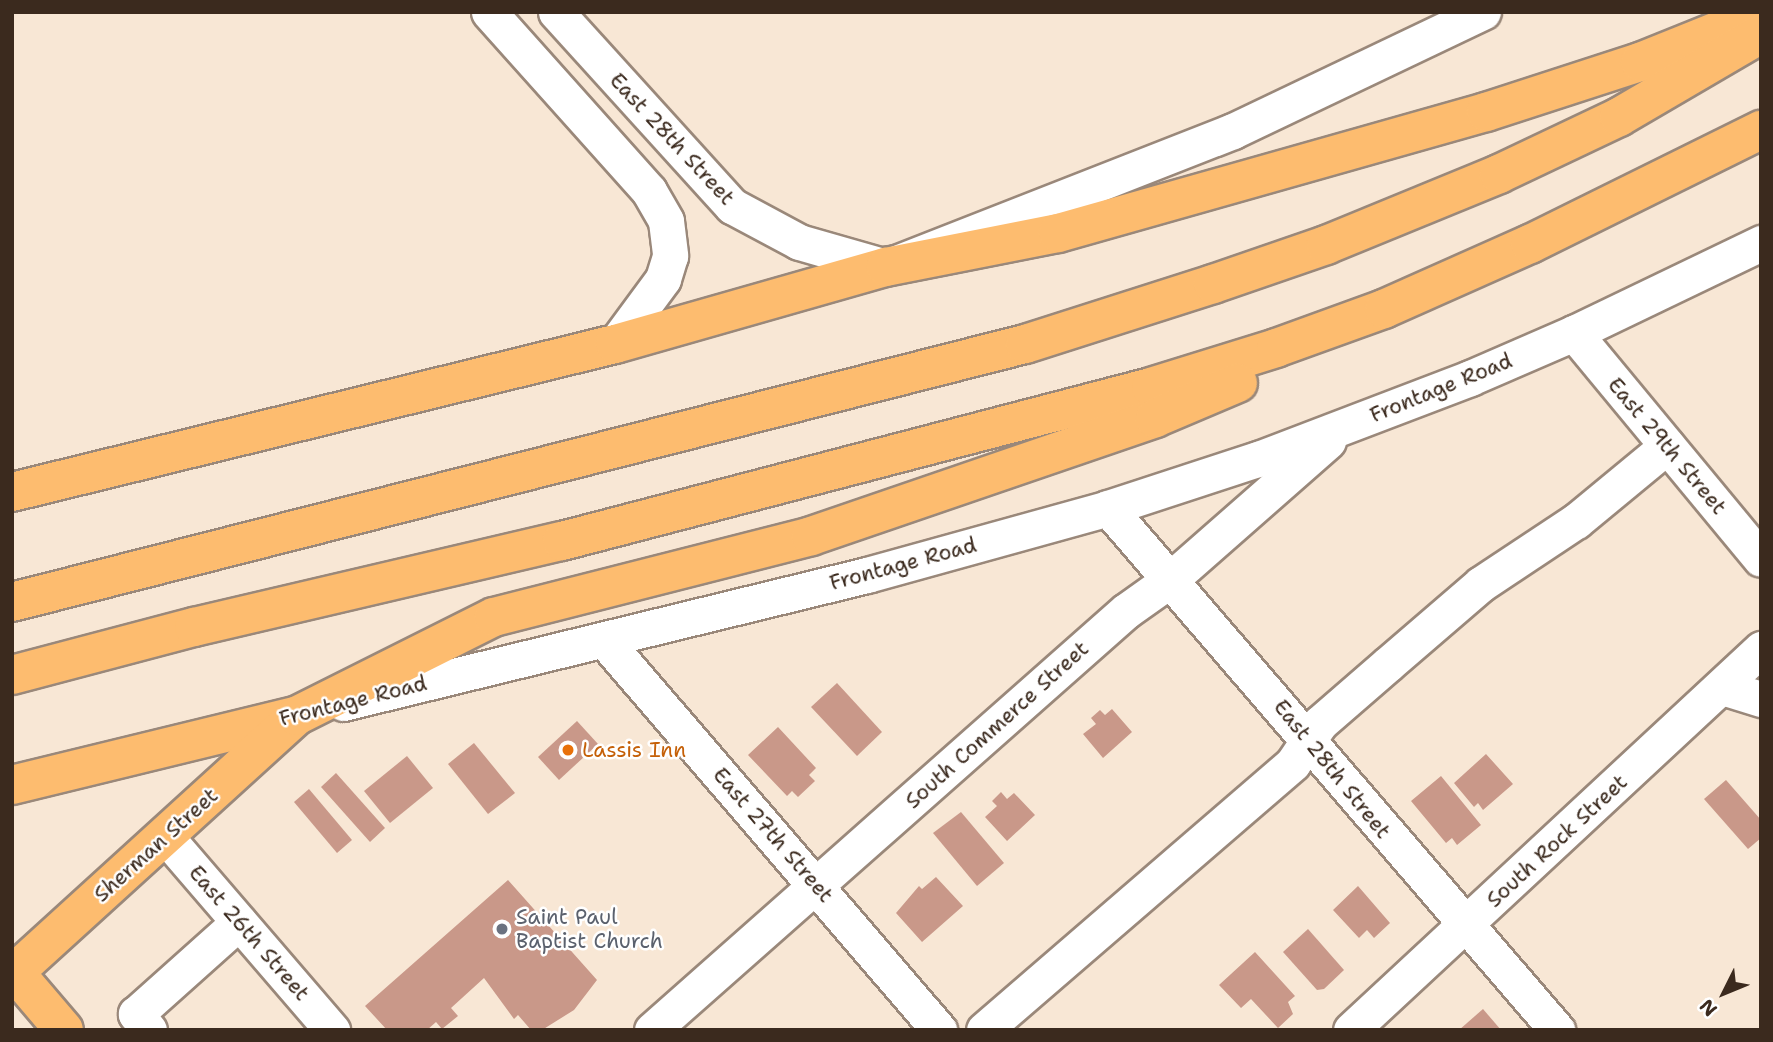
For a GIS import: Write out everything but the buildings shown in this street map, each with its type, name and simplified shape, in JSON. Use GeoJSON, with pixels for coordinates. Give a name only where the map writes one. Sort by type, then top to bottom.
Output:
{"type":"FeatureCollection","features":[{"type":"Feature","properties":{"kind":"main road"},"geometry":{"type":"LineString","coordinates":[[12,492],[615,344],[886,267],[1058,233],[1472,116],[1640,62],[1761,14]]}},
{"type":"Feature","properties":{"kind":"main road"},"geometry":{"type":"LineString","coordinates":[[12,602],[1025,344],[1233,277],[1499,174],[1619,117],[1761,34]]}},
{"type":"Feature","properties":{"kind":"main road"},"geometry":{"type":"LineString","coordinates":[[12,676],[194,627],[562,541],[1151,387],[1384,309],[1530,244],[1761,130]]}},
{"type":"Feature","properties":{"kind":"main road"},"geometry":{"type":"LineString","coordinates":[[296,716],[494,617],[811,536],[981,480],[1155,418],[1351,330],[1384,309]]}},
{"type":"Feature","properties":{"kind":"main road","name":"Frontage Road"},"geometry":{"type":"LineString","coordinates":[[12,785],[296,716]]}},
{"type":"Feature","properties":{"kind":"main road","name":"Sherman Street"},"geometry":{"type":"LineString","coordinates":[[13,969],[166,837],[296,716]]}},
{"type":"Feature","properties":{"kind":"main road"},"geometry":{"type":"LineString","coordinates":[[13,969],[64,1030]]}},
{"type":"Feature","properties":{"kind":"street"},"geometry":{"type":"LineString","coordinates":[[489,12],[649,191],[666,221],[670,256],[663,279],[615,344]]}},
{"type":"Feature","properties":{"kind":"street","name":"East 28th Street"},"geometry":{"type":"LineString","coordinates":[[556,12],[732,206],[799,243],[886,267]]}},
{"type":"Feature","properties":{"kind":"street"},"geometry":{"type":"LineString","coordinates":[[886,267],[1233,131],[1483,12]]}},
{"type":"Feature","properties":{"kind":"street","name":"Frontage Road"},"geometry":{"type":"LineString","coordinates":[[296,716],[605,642],[1108,508],[1346,425],[1574,334],[1761,243]]}},
{"type":"Feature","properties":{"kind":"street","name":"East 29th Street"},"geometry":{"type":"LineString","coordinates":[[1574,334],[1761,559]]}},
{"type":"Feature","properties":{"kind":"street","name":"South Commerce Street"},"geometry":{"type":"LineString","coordinates":[[652,1030],[1126,611],[1171,579],[1346,425]]}},
{"type":"Feature","properties":{"kind":"street"},"geometry":{"type":"LineString","coordinates":[[984,1030],[1293,763],[1320,723],[1481,584],[1576,521],[1667,446]]}},
{"type":"Feature","properties":{"kind":"street","name":"East 28th Street"},"geometry":{"type":"LineString","coordinates":[[1108,508],[1557,1030]]}},
{"type":"Feature","properties":{"kind":"street","name":"East 27th Street"},"geometry":{"type":"LineString","coordinates":[[605,642],[817,885],[939,1030]]}},
{"type":"Feature","properties":{"kind":"street","name":"South Rock Street"},"geometry":{"type":"LineString","coordinates":[[1351,1030],[1467,926],[1761,649]]}},
{"type":"Feature","properties":{"kind":"street"},"geometry":{"type":"LineString","coordinates":[[1722,687],[1761,699]]}},
{"type":"Feature","properties":{"kind":"street","name":"East 26th Street"},"geometry":{"type":"LineString","coordinates":[[166,837],[332,1030]]}},
{"type":"Feature","properties":{"kind":"street"},"geometry":{"type":"LineString","coordinates":[[142,1022],[239,922]]}},
{"type":"Feature","properties":{"kind":"place","name":"Lassis Inn"},"geometry":{"type":"Point","coordinates":[568,750]}},
{"type":"Feature","properties":{"kind":"place","name":"Saint Paul Baptist Church"},"geometry":{"type":"Point","coordinates":[502,929]}}]}
